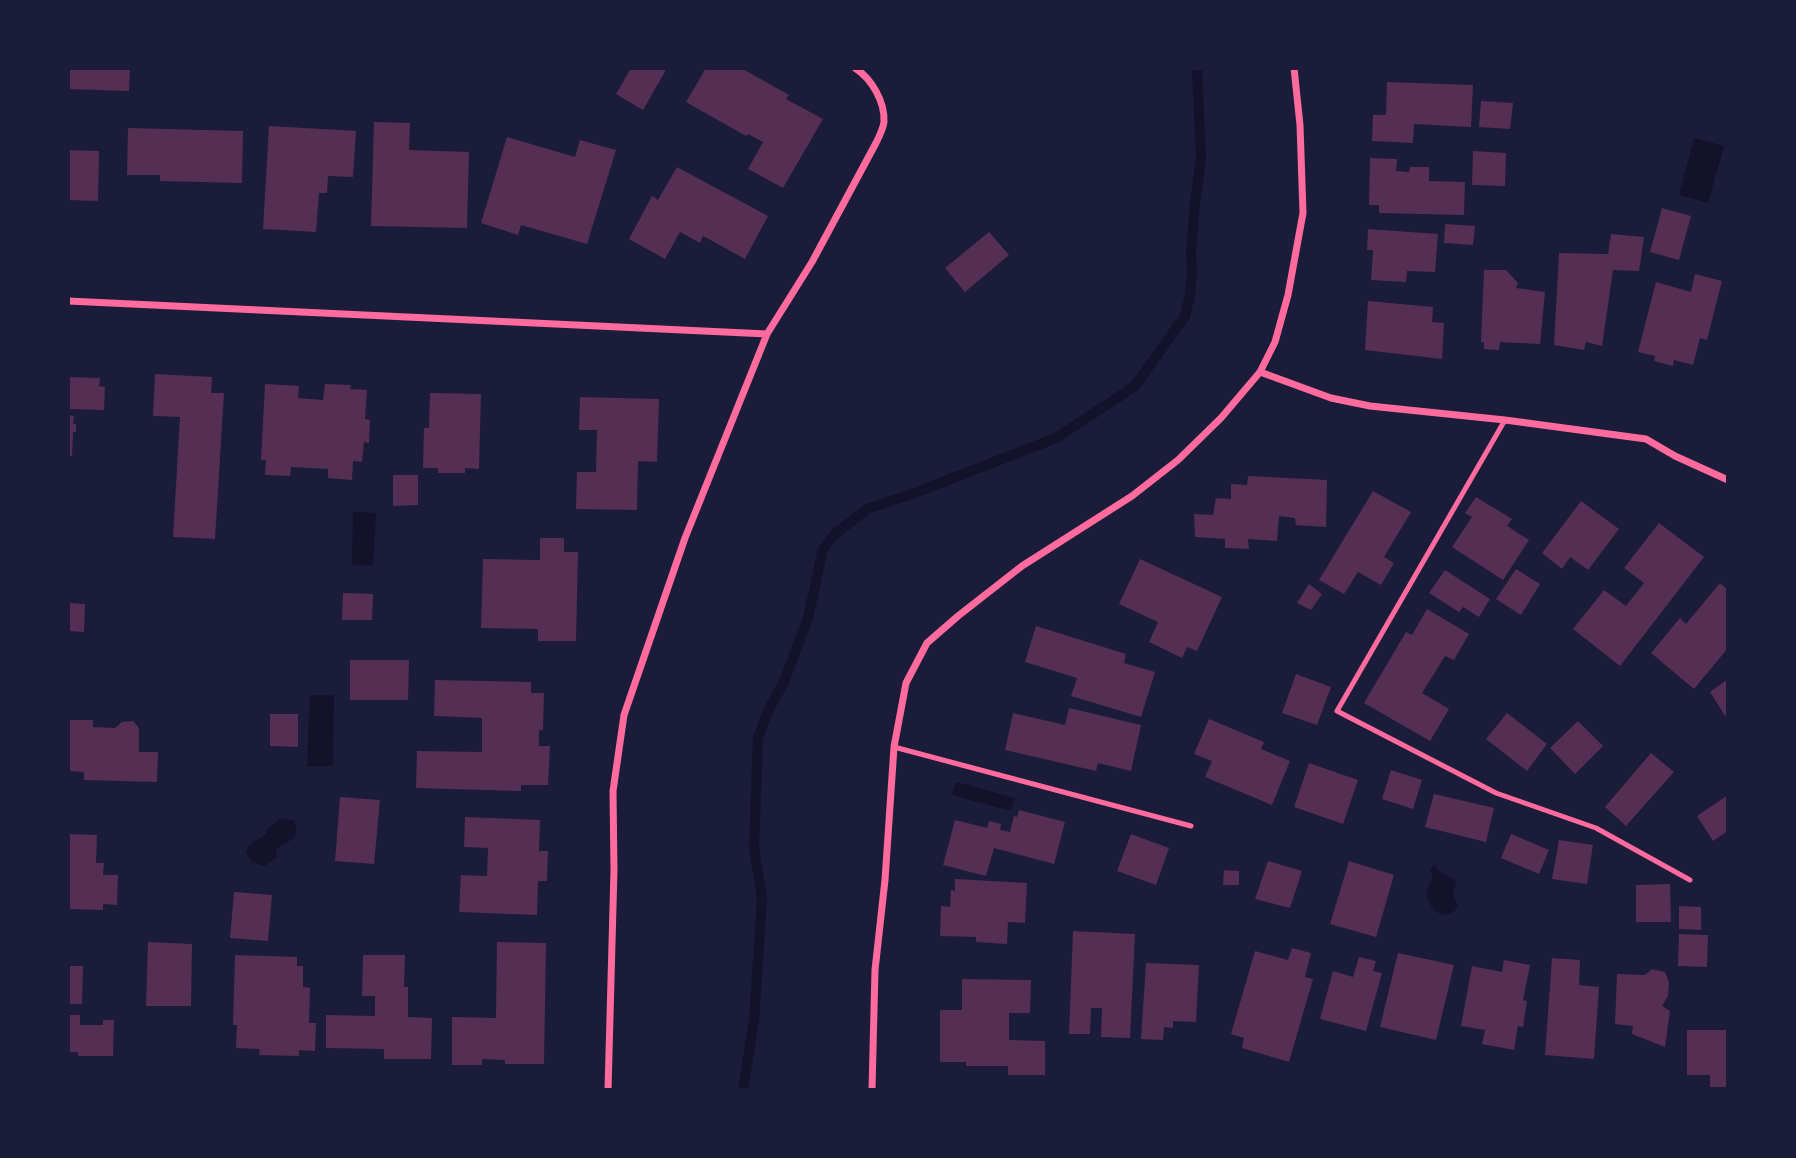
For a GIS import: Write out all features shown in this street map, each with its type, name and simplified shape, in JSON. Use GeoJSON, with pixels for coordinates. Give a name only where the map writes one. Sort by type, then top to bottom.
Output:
{"type":"FeatureCollection","features":[{"type":"Feature","properties":{"kind":"street"},"geometry":{"type":"LineString","coordinates":[[607,1090],[614,870],[613,791],[624,716],[685,538],[767,334],[812,262],[884,123],[882,104],[874,87],[862,72],[855,68]]}},
{"type":"Feature","properties":{"kind":"street"},"geometry":{"type":"LineString","coordinates":[[872,1090],[875,970],[885,880],[894,747],[906,683],[927,643],[1022,566],[1132,496],[1178,460],[1221,418],[1260,372],[1275,342],[1289,295],[1303,213],[1300,125],[1294,68]]}},
{"type":"Feature","properties":{"kind":"street"},"geometry":{"type":"LineString","coordinates":[[68,301],[767,334]]}},
{"type":"Feature","properties":{"kind":"street"},"geometry":{"type":"LineString","coordinates":[[1260,372],[1331,398],[1370,406],[1505,420],[1646,439],[1675,456],[1728,480]]}},
{"type":"Feature","properties":{"kind":"lane"},"geometry":{"type":"LineString","coordinates":[[1505,420],[1337,711],[1496,793],[1596,828],[1690,880]]}},
{"type":"Feature","properties":{"kind":"lane"},"geometry":{"type":"LineString","coordinates":[[894,747],[1191,826]]}},
{"type":"Feature","properties":{"kind":"shaded area"},"geometry":{"type":"Polygon","coordinates":[[[1694,138],[1724,146],[1708,203],[1679,195],[1694,138]]]}},
{"type":"Feature","properties":{"kind":"shaded area"},"geometry":{"type":"Polygon","coordinates":[[[353,512],[376,513],[373,566],[352,565],[353,512]]]}},
{"type":"Feature","properties":{"kind":"shaded area"},"geometry":{"type":"Polygon","coordinates":[[[310,695],[334,695],[333,766],[307,766],[310,695]]]}},
{"type":"Feature","properties":{"kind":"shaded area"},"geometry":{"type":"Polygon","coordinates":[[[956,782],[1015,798],[1011,811],[952,795],[956,782]]]}},
{"type":"Feature","properties":{"kind":"shaded area"},"geometry":{"type":"Polygon","coordinates":[[[281,818],[294,821],[297,832],[294,838],[276,849],[277,857],[264,866],[252,862],[246,853],[249,845],[266,834],[267,829],[281,818]]]}},
{"type":"Feature","properties":{"kind":"shaded area"},"geometry":{"type":"Polygon","coordinates":[[[1434,865],[1456,881],[1453,895],[1458,906],[1449,914],[1439,913],[1428,900],[1427,894],[1433,877],[1430,870],[1434,865]]]}},
{"type":"Feature","properties":{"kind":"building"},"geometry":{"type":"Polygon","coordinates":[[[68,68],[130,68],[129,91],[68,89],[68,68]]]}},
{"type":"Feature","properties":{"kind":"building"},"geometry":{"type":"Polygon","coordinates":[[[631,68],[667,68],[643,110],[616,94],[631,68]]]}},
{"type":"Feature","properties":{"kind":"building"},"geometry":{"type":"Polygon","coordinates":[[[706,68],[741,68],[789,95],[786,99],[823,119],[783,188],[748,169],[763,142],[748,134],[746,136],[686,102],[706,68]]]}},
{"type":"Feature","properties":{"kind":"building"},"geometry":{"type":"Polygon","coordinates":[[[1387,82],[1473,85],[1471,127],[1414,124],[1413,143],[1372,141],[1373,115],[1386,115],[1387,82]]]}},
{"type":"Feature","properties":{"kind":"building"},"geometry":{"type":"Polygon","coordinates":[[[1481,101],[1513,103],[1510,129],[1479,127],[1481,101]]]}},
{"type":"Feature","properties":{"kind":"building"},"geometry":{"type":"Polygon","coordinates":[[[374,122],[410,123],[409,150],[469,152],[467,228],[371,226],[374,122]]]}},
{"type":"Feature","properties":{"kind":"building"},"geometry":{"type":"Polygon","coordinates":[[[269,126],[356,131],[353,177],[328,176],[327,193],[319,193],[316,232],[263,229],[269,126]]]}},
{"type":"Feature","properties":{"kind":"building"},"geometry":{"type":"Polygon","coordinates":[[[128,128],[243,131],[242,183],[160,181],[160,175],[127,175],[128,128]]]}},
{"type":"Feature","properties":{"kind":"building"},"geometry":{"type":"Polygon","coordinates":[[[507,137],[575,157],[580,140],[616,150],[587,244],[521,225],[518,235],[481,223],[507,137]]]}},
{"type":"Feature","properties":{"kind":"building"},"geometry":{"type":"Polygon","coordinates":[[[68,150],[99,151],[98,201],[68,200],[68,150]]]}},
{"type":"Feature","properties":{"kind":"building"},"geometry":{"type":"Polygon","coordinates":[[[1473,151],[1506,153],[1505,186],[1472,185],[1473,151]]]}},
{"type":"Feature","properties":{"kind":"building"},"geometry":{"type":"Polygon","coordinates":[[[1370,158],[1397,159],[1396,171],[1409,172],[1410,167],[1429,167],[1429,181],[1465,182],[1464,215],[1379,213],[1379,205],[1369,205],[1370,158]]]}},
{"type":"Feature","properties":{"kind":"building"},"geometry":{"type":"Polygon","coordinates":[[[677,167],[768,216],[745,259],[703,236],[700,243],[680,232],[665,259],[629,239],[652,196],[658,200],[677,167]]]}},
{"type":"Feature","properties":{"kind":"building"},"geometry":{"type":"Polygon","coordinates":[[[1662,208],[1691,216],[1679,260],[1650,252],[1662,208]]]}},
{"type":"Feature","properties":{"kind":"building"},"geometry":{"type":"Polygon","coordinates":[[[1445,224],[1475,226],[1473,245],[1444,243],[1445,224]]]}},
{"type":"Feature","properties":{"kind":"building"},"geometry":{"type":"Polygon","coordinates":[[[1368,229],[1438,234],[1435,272],[1407,271],[1406,282],[1371,280],[1373,250],[1367,250],[1368,229]]]}},
{"type":"Feature","properties":{"kind":"building"},"geometry":{"type":"Polygon","coordinates":[[[989,232],[1009,255],[965,292],[945,268],[989,232]]]}},
{"type":"Feature","properties":{"kind":"building"},"geometry":{"type":"Polygon","coordinates":[[[1611,234],[1644,237],[1639,271],[1613,270],[1602,346],[1586,342],[1584,350],[1554,345],[1559,253],[1608,254],[1611,234]]]}},
{"type":"Feature","properties":{"kind":"building"},"geometry":{"type":"Polygon","coordinates":[[[1484,270],[1506,270],[1518,283],[1516,288],[1545,292],[1540,344],[1500,342],[1499,350],[1484,349],[1484,342],[1481,342],[1484,270]]]}},
{"type":"Feature","properties":{"kind":"building"},"geometry":{"type":"Polygon","coordinates":[[[1695,274],[1722,281],[1707,340],[1700,338],[1693,365],[1674,360],[1673,366],[1654,361],[1655,356],[1638,352],[1656,282],[1691,292],[1695,274]]]}},
{"type":"Feature","properties":{"kind":"building"},"geometry":{"type":"Polygon","coordinates":[[[1368,301],[1433,307],[1432,322],[1444,323],[1442,359],[1365,350],[1368,301]]]}},
{"type":"Feature","properties":{"kind":"building"},"geometry":{"type":"Polygon","coordinates":[[[155,374],[212,377],[211,393],[224,393],[215,539],[173,537],[180,417],[153,416],[155,374]]]}},
{"type":"Feature","properties":{"kind":"building"},"geometry":{"type":"Polygon","coordinates":[[[68,377],[100,378],[99,386],[105,387],[104,410],[68,409],[68,377]]]}},
{"type":"Feature","properties":{"kind":"building"},"geometry":{"type":"Polygon","coordinates":[[[265,384],[299,386],[298,398],[323,400],[325,384],[351,385],[350,389],[367,390],[365,419],[370,420],[369,443],[364,442],[362,462],[353,461],[352,480],[328,478],[328,469],[291,467],[290,476],[265,475],[266,460],[261,460],[265,384]]]}},
{"type":"Feature","properties":{"kind":"building"},"geometry":{"type":"Polygon","coordinates":[[[430,393],[481,394],[479,469],[465,468],[465,473],[438,473],[438,468],[423,468],[424,428],[429,428],[430,393]]]}},
{"type":"Feature","properties":{"kind":"building"},"geometry":{"type":"Polygon","coordinates":[[[580,397],[659,399],[657,462],[638,461],[637,510],[576,509],[577,472],[596,472],[597,430],[579,430],[580,397]]]}},
{"type":"Feature","properties":{"kind":"building"},"geometry":{"type":"Polygon","coordinates":[[[68,415],[74,416],[73,424],[76,424],[72,456],[68,456],[68,415]]]}},
{"type":"Feature","properties":{"kind":"building"},"geometry":{"type":"Polygon","coordinates":[[[393,475],[418,475],[418,505],[393,506],[393,475]]]}},
{"type":"Feature","properties":{"kind":"building"},"geometry":{"type":"Polygon","coordinates":[[[1248,476],[1327,480],[1326,527],[1296,525],[1295,518],[1279,516],[1277,541],[1248,539],[1249,549],[1225,548],[1225,539],[1195,537],[1194,514],[1213,515],[1216,498],[1231,499],[1231,484],[1247,485],[1248,476]]]}},
{"type":"Feature","properties":{"kind":"building"},"geometry":{"type":"Polygon","coordinates":[[[1373,491],[1411,512],[1384,557],[1394,563],[1381,585],[1358,572],[1344,594],[1319,580],[1373,491]]]}},
{"type":"Feature","properties":{"kind":"building"},"geometry":{"type":"Polygon","coordinates":[[[1476,497],[1512,519],[1507,526],[1529,540],[1503,580],[1452,547],[1472,517],[1465,513],[1476,497]]]}},
{"type":"Feature","properties":{"kind":"building"},"geometry":{"type":"Polygon","coordinates":[[[1581,501],[1619,529],[1588,570],[1570,557],[1562,569],[1542,553],[1581,501]]]}},
{"type":"Feature","properties":{"kind":"building"},"geometry":{"type":"Polygon","coordinates":[[[1659,523],[1704,557],[1620,666],[1573,629],[1604,590],[1626,606],[1644,583],[1624,568],[1659,523]]]}},
{"type":"Feature","properties":{"kind":"building"},"geometry":{"type":"Polygon","coordinates":[[[540,538],[564,538],[564,552],[578,552],[576,641],[538,641],[538,629],[481,628],[483,559],[540,560],[540,538]]]}},
{"type":"Feature","properties":{"kind":"building"},"geometry":{"type":"Polygon","coordinates":[[[1140,559],[1222,597],[1197,651],[1187,647],[1182,658],[1149,642],[1158,622],[1119,604],[1140,559]]]}},
{"type":"Feature","properties":{"kind":"building"},"geometry":{"type":"Polygon","coordinates":[[[1516,569],[1540,584],[1521,615],[1496,599],[1516,569]]]}},
{"type":"Feature","properties":{"kind":"building"},"geometry":{"type":"Polygon","coordinates":[[[1445,570],[1490,599],[1479,617],[1463,607],[1459,612],[1429,593],[1445,570]]]}},
{"type":"Feature","properties":{"kind":"building"},"geometry":{"type":"Polygon","coordinates":[[[1720,583],[1728,590],[1728,648],[1694,689],[1651,653],[1680,618],[1686,624],[1720,583]]]}},
{"type":"Feature","properties":{"kind":"building"},"geometry":{"type":"Polygon","coordinates":[[[1309,584],[1322,594],[1311,610],[1297,603],[1309,584]]]}},
{"type":"Feature","properties":{"kind":"building"},"geometry":{"type":"Polygon","coordinates":[[[343,593],[373,594],[372,620],[342,620],[343,593]]]}},
{"type":"Feature","properties":{"kind":"building"},"geometry":{"type":"Polygon","coordinates":[[[68,603],[85,604],[84,632],[68,631],[68,603]]]}},
{"type":"Feature","properties":{"kind":"building"},"geometry":{"type":"Polygon","coordinates":[[[1427,609],[1469,634],[1454,660],[1445,656],[1422,693],[1449,709],[1430,741],[1364,703],[1406,632],[1412,635],[1427,609]]]}},
{"type":"Feature","properties":{"kind":"building"},"geometry":{"type":"Polygon","coordinates":[[[1036,626],[1126,654],[1124,663],[1155,672],[1141,717],[1071,696],[1077,678],[1025,662],[1036,626]]]}},
{"type":"Feature","properties":{"kind":"building"},"geometry":{"type":"Polygon","coordinates":[[[350,660],[409,660],[408,700],[350,700],[350,660]]]}},
{"type":"Feature","properties":{"kind":"building"},"geometry":{"type":"Polygon","coordinates":[[[1296,674],[1331,687],[1317,725],[1282,713],[1296,674]]]}},
{"type":"Feature","properties":{"kind":"building"},"geometry":{"type":"Polygon","coordinates":[[[1728,679],[1728,714],[1725,716],[1710,692],[1728,679]]]}},
{"type":"Feature","properties":{"kind":"building"},"geometry":{"type":"Polygon","coordinates":[[[435,680],[531,682],[531,693],[544,693],[543,730],[539,730],[539,746],[550,746],[548,785],[521,785],[521,791],[416,788],[417,751],[482,752],[482,718],[434,716],[435,680]]]}},
{"type":"Feature","properties":{"kind":"building"},"geometry":{"type":"Polygon","coordinates":[[[1069,708],[1141,725],[1131,771],[1098,763],[1096,771],[1005,750],[1013,713],[1065,725],[1069,708]]]}},
{"type":"Feature","properties":{"kind":"building"},"geometry":{"type":"Polygon","coordinates":[[[1507,713],[1547,744],[1527,771],[1486,739],[1507,713]]]}},
{"type":"Feature","properties":{"kind":"building"},"geometry":{"type":"Polygon","coordinates":[[[270,714],[298,714],[298,747],[270,746],[270,714]]]}},
{"type":"Feature","properties":{"kind":"building"},"geometry":{"type":"Polygon","coordinates":[[[1209,719],[1264,742],[1261,749],[1290,761],[1272,805],[1205,777],[1212,761],[1194,754],[1209,719]]]}},
{"type":"Feature","properties":{"kind":"building"},"geometry":{"type":"Polygon","coordinates":[[[68,720],[93,720],[93,727],[115,728],[122,722],[133,721],[139,728],[139,752],[158,752],[157,782],[84,780],[84,772],[68,771],[68,720]]]}},
{"type":"Feature","properties":{"kind":"building"},"geometry":{"type":"Polygon","coordinates":[[[1578,721],[1603,746],[1575,774],[1550,748],[1578,721]]]}},
{"type":"Feature","properties":{"kind":"building"},"geometry":{"type":"Polygon","coordinates":[[[1651,753],[1674,772],[1626,826],[1605,807],[1651,753]]]}},
{"type":"Feature","properties":{"kind":"building"},"geometry":{"type":"Polygon","coordinates":[[[1309,763],[1358,780],[1343,824],[1294,807],[1309,763]]]}},
{"type":"Feature","properties":{"kind":"building"},"geometry":{"type":"Polygon","coordinates":[[[1391,770],[1422,780],[1413,809],[1382,799],[1391,770]]]}},
{"type":"Feature","properties":{"kind":"building"},"geometry":{"type":"Polygon","coordinates":[[[1434,794],[1494,808],[1486,842],[1425,827],[1434,794]]]}},
{"type":"Feature","properties":{"kind":"building"},"geometry":{"type":"Polygon","coordinates":[[[1728,795],[1728,831],[1713,841],[1697,816],[1728,795]]]}},
{"type":"Feature","properties":{"kind":"building"},"geometry":{"type":"Polygon","coordinates":[[[340,797],[380,800],[374,864],[335,861],[340,797]]]}},
{"type":"Feature","properties":{"kind":"building"},"geometry":{"type":"Polygon","coordinates":[[[1019,810],[1065,822],[1054,864],[994,848],[986,876],[943,865],[955,820],[987,828],[989,821],[1001,824],[1000,830],[1010,832],[1014,816],[1017,817],[1019,810]]]}},
{"type":"Feature","properties":{"kind":"building"},"geometry":{"type":"Polygon","coordinates":[[[465,817],[540,820],[539,851],[548,851],[547,881],[538,881],[537,915],[459,912],[461,875],[487,876],[488,848],[464,847],[465,817]]]}},
{"type":"Feature","properties":{"kind":"building"},"geometry":{"type":"Polygon","coordinates":[[[69,834],[97,835],[96,863],[104,863],[103,875],[118,875],[117,905],[103,904],[103,910],[68,909],[69,834]]]}},
{"type":"Feature","properties":{"kind":"building"},"geometry":{"type":"Polygon","coordinates":[[[1131,834],[1169,848],[1156,885],[1117,871],[1131,834]]]}},
{"type":"Feature","properties":{"kind":"building"},"geometry":{"type":"Polygon","coordinates":[[[1511,834],[1549,850],[1539,874],[1501,858],[1511,834]]]}},
{"type":"Feature","properties":{"kind":"building"},"geometry":{"type":"Polygon","coordinates":[[[1559,840],[1593,845],[1587,884],[1552,879],[1559,840]]]}},
{"type":"Feature","properties":{"kind":"building"},"geometry":{"type":"Polygon","coordinates":[[[1268,861],[1302,871],[1290,908],[1255,899],[1268,861]]]}},
{"type":"Feature","properties":{"kind":"building"},"geometry":{"type":"Polygon","coordinates":[[[1349,861],[1394,875],[1376,937],[1330,924],[1349,861]]]}},
{"type":"Feature","properties":{"kind":"building"},"geometry":{"type":"Polygon","coordinates":[[[1224,870],[1239,871],[1239,885],[1223,885],[1224,870]]]}},
{"type":"Feature","properties":{"kind":"building"},"geometry":{"type":"Polygon","coordinates":[[[955,879],[1027,883],[1025,923],[1008,922],[1007,944],[976,942],[976,937],[940,936],[941,906],[950,907],[951,890],[955,891],[955,879]]]}},
{"type":"Feature","properties":{"kind":"building"},"geometry":{"type":"Polygon","coordinates":[[[1670,884],[1671,922],[1636,922],[1636,885],[1670,884]]]}},
{"type":"Feature","properties":{"kind":"building"},"geometry":{"type":"Polygon","coordinates":[[[234,892],[272,895],[268,941],[230,938],[234,892]]]}},
{"type":"Feature","properties":{"kind":"building"},"geometry":{"type":"Polygon","coordinates":[[[1679,906],[1701,907],[1701,930],[1679,929],[1679,906]]]}},
{"type":"Feature","properties":{"kind":"building"},"geometry":{"type":"Polygon","coordinates":[[[1073,931],[1135,934],[1130,1038],[1101,1037],[1102,1008],[1091,1008],[1090,1034],[1069,1034],[1073,931]]]}},
{"type":"Feature","properties":{"kind":"building"},"geometry":{"type":"Polygon","coordinates":[[[1679,934],[1708,935],[1707,967],[1678,966],[1679,934]]]}},
{"type":"Feature","properties":{"kind":"building"},"geometry":{"type":"Polygon","coordinates":[[[148,942],[192,944],[191,1006],[146,1006],[148,942]]]}},
{"type":"Feature","properties":{"kind":"building"},"geometry":{"type":"Polygon","coordinates":[[[497,942],[546,943],[544,1064],[505,1064],[505,1060],[482,1059],[482,1065],[452,1065],[452,1017],[496,1018],[497,942]]]}},
{"type":"Feature","properties":{"kind":"building"},"geometry":{"type":"Polygon","coordinates":[[[1292,948],[1311,953],[1305,977],[1313,979],[1289,1062],[1242,1048],[1244,1038],[1231,1034],[1255,951],[1288,960],[1292,948]]]}},
{"type":"Feature","properties":{"kind":"building"},"geometry":{"type":"Polygon","coordinates":[[[1398,953],[1454,965],[1436,1040],[1380,1027],[1398,953]]]}},
{"type":"Feature","properties":{"kind":"building"},"geometry":{"type":"Polygon","coordinates":[[[235,955],[297,957],[297,966],[303,966],[303,987],[310,988],[309,1023],[316,1023],[315,1051],[299,1050],[299,1056],[259,1055],[260,1049],[236,1048],[237,1025],[233,1025],[235,955]]]}},
{"type":"Feature","properties":{"kind":"building"},"geometry":{"type":"Polygon","coordinates":[[[363,955],[405,955],[404,987],[408,987],[408,1017],[432,1018],[431,1059],[384,1059],[384,1049],[326,1048],[326,1015],[375,1016],[375,996],[362,996],[363,955]]]}},
{"type":"Feature","properties":{"kind":"building"},"geometry":{"type":"Polygon","coordinates":[[[1359,957],[1376,961],[1373,971],[1382,973],[1366,1031],[1320,1019],[1333,971],[1353,977],[1359,957]]]}},
{"type":"Feature","properties":{"kind":"building"},"geometry":{"type":"Polygon","coordinates":[[[1552,958],[1580,960],[1579,985],[1599,987],[1594,1059],[1545,1055],[1552,958]]]}},
{"type":"Feature","properties":{"kind":"building"},"geometry":{"type":"Polygon","coordinates":[[[1504,960],[1530,965],[1523,1000],[1527,1001],[1523,1027],[1518,1026],[1514,1050],[1482,1044],[1485,1030],[1461,1026],[1472,966],[1502,972],[1504,960]]]}},
{"type":"Feature","properties":{"kind":"building"},"geometry":{"type":"Polygon","coordinates":[[[1146,963],[1199,965],[1196,1022],[1173,1021],[1173,1028],[1164,1027],[1163,1040],[1141,1039],[1146,963]]]}},
{"type":"Feature","properties":{"kind":"building"},"geometry":{"type":"Polygon","coordinates":[[[68,966],[83,966],[82,1004],[68,1004],[68,966]]]}},
{"type":"Feature","properties":{"kind":"building"},"geometry":{"type":"Polygon","coordinates":[[[1652,969],[1665,972],[1669,982],[1668,996],[1662,1006],[1670,1011],[1665,1047],[1632,1034],[1633,1026],[1615,1024],[1617,974],[1645,975],[1652,969]]]}},
{"type":"Feature","properties":{"kind":"building"},"geometry":{"type":"Polygon","coordinates":[[[962,979],[1031,980],[1030,1013],[1009,1013],[1009,1040],[1045,1041],[1045,1075],[1008,1075],[1008,1066],[966,1066],[966,1062],[940,1062],[940,1010],[962,1010],[962,979]]]}},
{"type":"Feature","properties":{"kind":"building"},"geometry":{"type":"Polygon","coordinates":[[[68,1015],[80,1015],[80,1025],[103,1025],[103,1020],[114,1020],[113,1056],[78,1056],[78,1052],[68,1052],[68,1015]]]}},
{"type":"Feature","properties":{"kind":"building"},"geometry":{"type":"Polygon","coordinates":[[[1687,1030],[1728,1030],[1728,1087],[1710,1087],[1710,1075],[1687,1075],[1687,1030]]]}},
{"type":"Feature","properties":{"kind":"waterway"},"geometry":{"type":"LineString","coordinates":[[743,1090],[754,1020],[762,899],[754,848],[758,738],[768,711],[784,682],[808,618],[823,549],[835,534],[867,509],[1056,438],[1135,386],[1185,316],[1190,295],[1191,252],[1201,159],[1197,68]]}}]}
